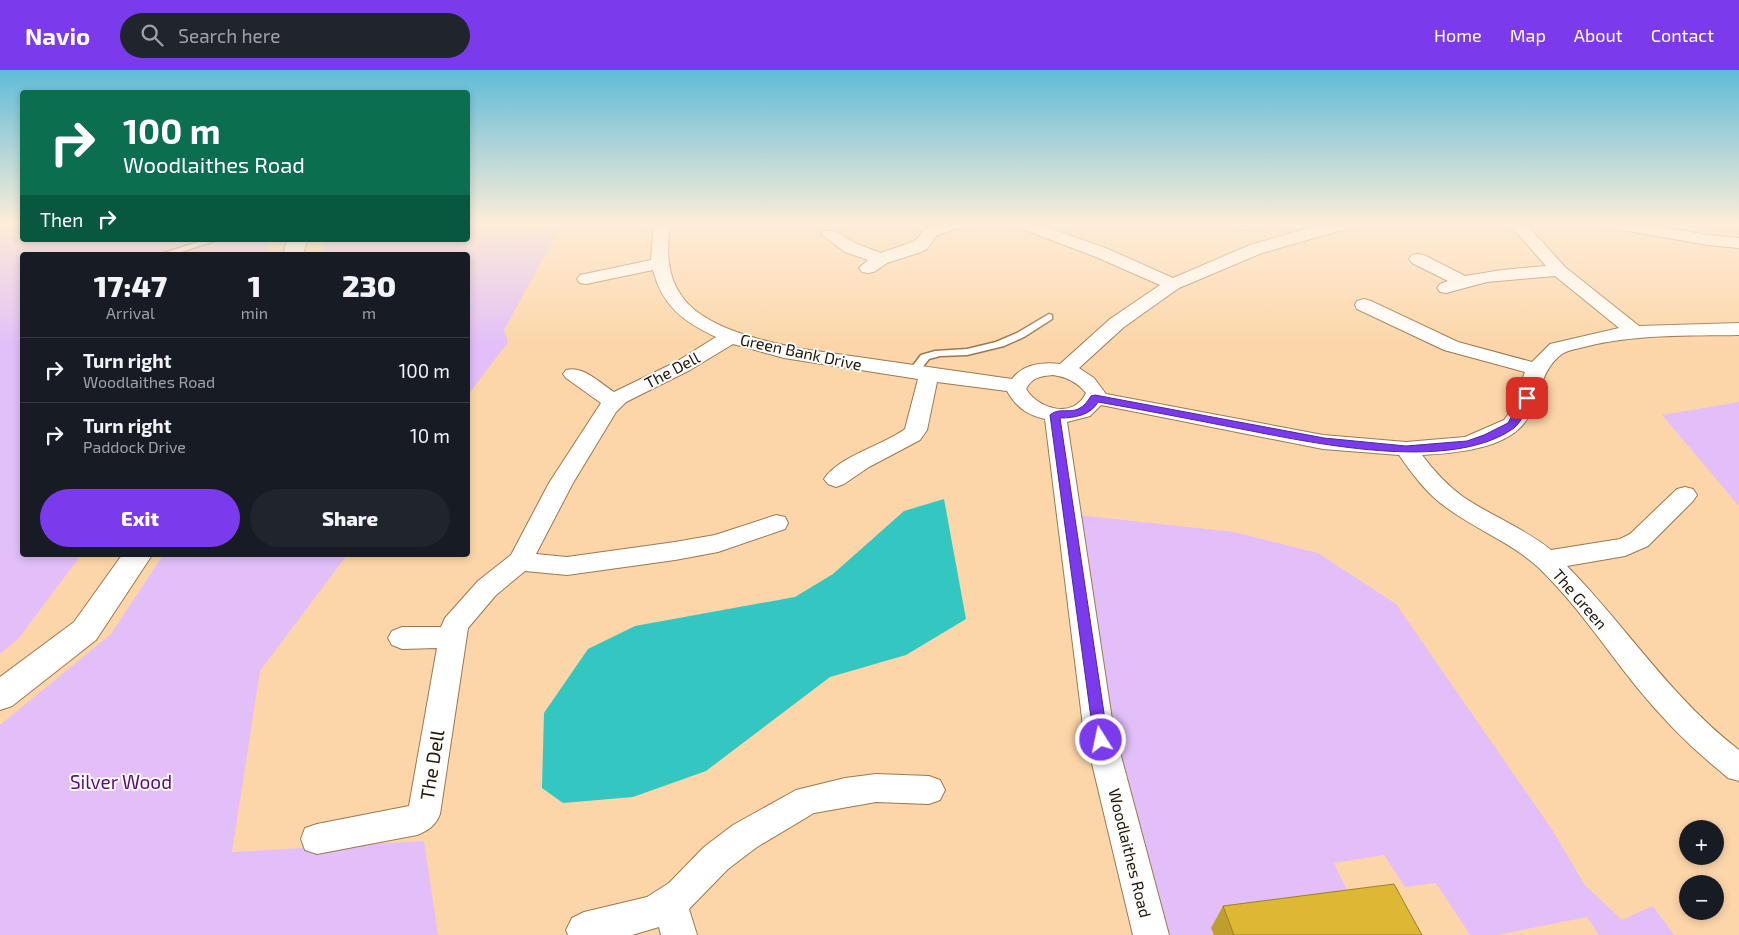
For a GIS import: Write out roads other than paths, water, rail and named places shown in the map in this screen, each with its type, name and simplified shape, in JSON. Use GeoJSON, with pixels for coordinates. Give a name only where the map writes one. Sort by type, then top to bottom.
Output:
{"type":"FeatureCollection","features":[{"type":"Feature","properties":{"kind":"street"},"geometry":{"type":"LineString","coordinates":[[586,279],[658,264]]}},
{"type":"Feature","properties":{"kind":"street","name":"Green Bank Drive"},"geometry":{"type":"LineString","coordinates":[[660,264],[661,273],[670,294],[683,310],[730,337],[756,346],[797,354],[1017,386]]}},
{"type":"Feature","properties":{"kind":"street"},"geometry":{"type":"LineString","coordinates":[[1128,264],[1173,284]]}},
{"type":"Feature","properties":{"kind":"street"},"geometry":{"type":"LineString","coordinates":[[1065,370],[1117,323],[1173,284],[1220,264]]}},
{"type":"Feature","properties":{"kind":"street"},"geometry":{"type":"LineString","coordinates":[[1425,264],[1454,285],[1524,273],[1559,271]]}},
{"type":"Feature","properties":{"kind":"street"},"geometry":{"type":"LineString","coordinates":[[1553,264],[1635,332]]}},
{"type":"Feature","properties":{"kind":"street"},"geometry":{"type":"LineString","coordinates":[[1364,305],[1444,344],[1536,369]]}},
{"type":"Feature","properties":{"kind":"street"},"geometry":{"type":"LineString","coordinates":[[1095,398],[1324,442],[1406,449],[1468,444],[1488,437],[1512,425],[1524,405],[1536,369],[1557,348],[1605,336],[1635,332],[1739,329]]}},
{"type":"Feature","properties":{"kind":"street","name":"The Dell"},"geometry":{"type":"LineString","coordinates":[[317,839],[417,820],[424,814],[455,625],[487,588],[520,561],[561,483],[608,408],[614,402],[683,366],[730,337]]}},
{"type":"Feature","properties":{"kind":"street"},"geometry":{"type":"LineString","coordinates":[[1053,369],[1065,370],[1089,382],[1096,393],[1090,407],[1082,412],[1055,415],[1038,411],[1025,404],[1018,397],[1017,386],[1019,380],[1030,372],[1053,369]]}},
{"type":"Feature","properties":{"kind":"street"},"geometry":{"type":"LineString","coordinates":[[836,479],[861,462],[912,435],[916,430],[921,373]]}},
{"type":"Feature","properties":{"kind":"street"},"geometry":{"type":"LineString","coordinates":[[573,374],[614,402]]}},
{"type":"Feature","properties":{"kind":"street","name":"Woodlaithes Road"},"geometry":{"type":"LineString","coordinates":[[1055,415],[1098,726],[1151,935]]}},
{"type":"Feature","properties":{"kind":"street","name":"The Green"},"geometry":{"type":"LineString","coordinates":[[1406,449],[1424,473],[1443,493],[1471,512],[1511,534],[1546,560],[1572,588],[1678,715],[1716,751],[1739,768]]}},
{"type":"Feature","properties":{"kind":"street"},"geometry":{"type":"LineString","coordinates":[[1546,560],[1625,548],[1639,540],[1685,495]]}},
{"type":"Feature","properties":{"kind":"street"},"geometry":{"type":"LineString","coordinates":[[520,561],[566,566],[675,551],[718,543],[776,523]]}},
{"type":"Feature","properties":{"kind":"street"},"geometry":{"type":"LineString","coordinates":[[0,696],[85,631],[136,557]]}},
{"type":"Feature","properties":{"kind":"street"},"geometry":{"type":"LineString","coordinates":[[402,638],[452,637]]}},
{"type":"Feature","properties":{"kind":"street"},"geometry":{"type":"LineString","coordinates":[[584,930],[654,912],[681,895],[716,858],[745,836],[807,800],[876,788],[929,790]]}},
{"type":"Feature","properties":{"kind":"street"},"geometry":{"type":"LineString","coordinates":[[670,902],[678,935]]}},
{"type":"Feature","properties":{"kind":"lane"},"geometry":{"type":"LineString","coordinates":[[921,373],[920,361],[924,358],[932,355],[967,352],[996,345],[1029,332],[1049,317]]}},
{"type":"Feature","properties":{"kind":"water"},"geometry":{"type":"Polygon","coordinates":[[[944,499],[966,619],[906,655],[830,677],[706,771],[633,797],[563,803],[542,788],[544,713],[588,649],[635,626],[795,597],[833,574],[904,511],[944,499]]]}},
{"type":"Feature","properties":{"kind":"park label","name":"Silver Wood"},"geometry":{"type":"Point","coordinates":[121,782]}}]}
